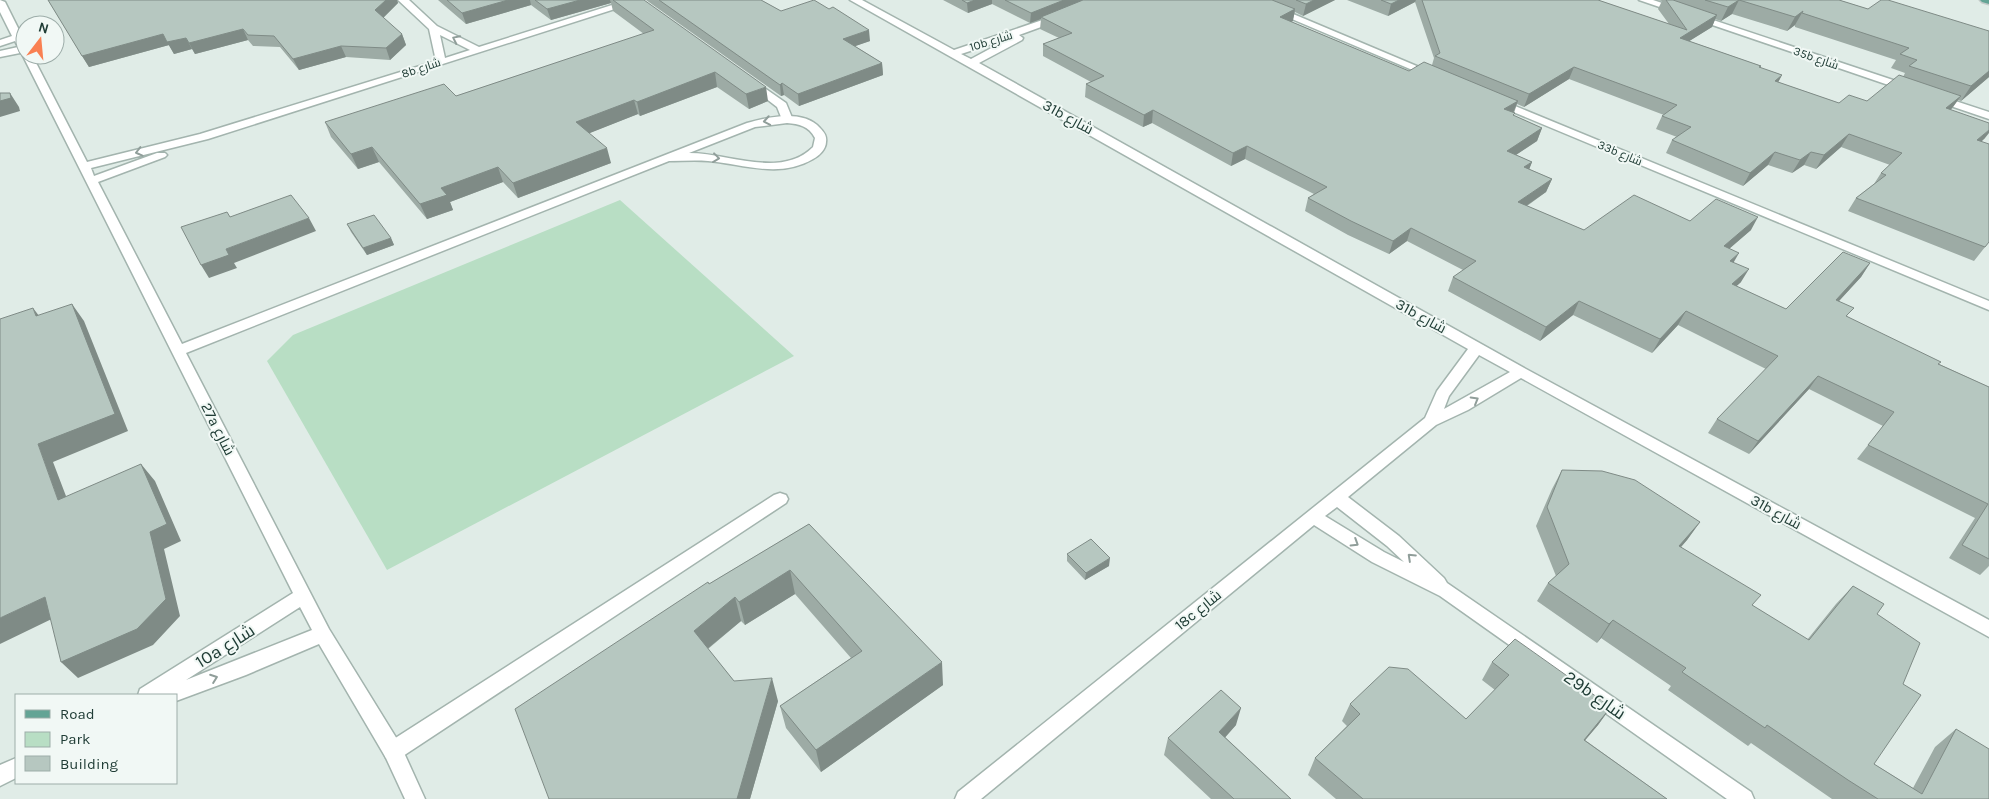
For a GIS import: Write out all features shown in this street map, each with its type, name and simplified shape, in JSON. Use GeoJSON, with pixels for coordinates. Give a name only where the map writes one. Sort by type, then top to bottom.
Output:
{"type":"FeatureCollection","features":[{"type":"Feature","properties":{"kind":"main road"},"geometry":{"type":"LineString","coordinates":[[1985,0],[1989,1]]}},
{"type":"Feature","properties":{"kind":"street"},"geometry":{"type":"LineString","coordinates":[[403,0],[434,28],[478,50]]}},
{"type":"Feature","properties":{"kind":"street","name":"31b شارع"},"geometry":{"type":"LineString","coordinates":[[855,0],[971,63],[1521,372],[1989,629]]}},
{"type":"Feature","properties":{"kind":"street"},"geometry":{"type":"LineString","coordinates":[[1252,0],[1445,80]]}},
{"type":"Feature","properties":{"kind":"street","name":"35b شارع"},"geometry":{"type":"LineString","coordinates":[[1644,0],[1989,116]]}},
{"type":"Feature","properties":{"kind":"street","name":"27a شارع"},"geometry":{"type":"LineString","coordinates":[[0,2],[15,31]]}},
{"type":"Feature","properties":{"kind":"street","name":"8b شارع"},"geometry":{"type":"LineString","coordinates":[[91,181],[204,137],[478,50],[640,2]]}},
{"type":"Feature","properties":{"kind":"street","name":"10b شارع"},"geometry":{"type":"LineString","coordinates":[[953,53],[1066,15]]}},
{"type":"Feature","properties":{"kind":"street"},"geometry":{"type":"LineString","coordinates":[[434,28],[441,62]]}},
{"type":"Feature","properties":{"kind":"street","name":"10b شارع"},"geometry":{"type":"LineString","coordinates":[[971,63],[1008,44],[1029,29]]}},
{"type":"Feature","properties":{"kind":"street"},"geometry":{"type":"LineString","coordinates":[[0,43],[15,38]]}},
{"type":"Feature","properties":{"kind":"street"},"geometry":{"type":"LineString","coordinates":[[0,54],[15,53]]}},
{"type":"Feature","properties":{"kind":"street","name":"27a شارع"},"geometry":{"type":"LineString","coordinates":[[32,65],[303,596],[323,634],[393,751],[415,799]]}},
{"type":"Feature","properties":{"kind":"street"},"geometry":{"type":"LineString","coordinates":[[739,73],[778,101],[786,111],[787,120]]}},
{"type":"Feature","properties":{"kind":"street","name":"33b شارع"},"geometry":{"type":"LineString","coordinates":[[1491,99],[1989,306]]}},
{"type":"Feature","properties":{"kind":"street"},"geometry":{"type":"LineString","coordinates":[[178,351],[745,127],[761,122],[787,120],[810,126],[818,131],[821,138],[820,145],[814,153],[793,164],[769,167],[715,158],[667,158]]}},
{"type":"Feature","properties":{"kind":"street","name":"8b شارع"},"geometry":{"type":"LineString","coordinates":[[84,166],[204,137]]}},
{"type":"Feature","properties":{"kind":"street","name":"18c شارع"},"geometry":{"type":"LineString","coordinates":[[1431,421],[1442,395],[1477,347]]}},
{"type":"Feature","properties":{"kind":"street","name":"18c شارع"},"geometry":{"type":"LineString","coordinates":[[965,799],[1431,421],[1463,406],[1521,372]]}},
{"type":"Feature","properties":{"kind":"street","name":"29b شارع"},"geometry":{"type":"LineString","coordinates":[[1337,498],[1408,554],[1446,591]]}},
{"type":"Feature","properties":{"kind":"street"},"geometry":{"type":"LineString","coordinates":[[393,751],[780,499]]}},
{"type":"Feature","properties":{"kind":"street","name":"29b شارع"},"geometry":{"type":"LineString","coordinates":[[1314,517],[1378,557],[1446,591],[1744,799]]}},
{"type":"Feature","properties":{"kind":"street","name":"10a شارع"},"geometry":{"type":"LineString","coordinates":[[149,694],[303,596]]}},
{"type":"Feature","properties":{"kind":"street","name":"10a شارع"},"geometry":{"type":"LineString","coordinates":[[172,694],[239,669],[323,634]]}},
{"type":"Feature","properties":{"kind":"street"},"geometry":{"type":"LineString","coordinates":[[0,776],[15,768]]}},
{"type":"Feature","properties":{"kind":"green space"},"geometry":{"type":"Polygon","coordinates":[[[620,200],[794,356],[387,570],[267,361],[293,335],[620,200]]]}},
{"type":"Feature","properties":{"kind":"building"},"geometry":{"type":"Polygon","coordinates":[[[48,0],[386,0],[375,10],[402,34],[386,48],[341,46],[293,59],[274,36],[248,35],[243,29],[189,43],[186,38],[167,42],[163,34],[82,56],[65,28],[65,15],[57,15],[48,0]]]}},
{"type":"Feature","properties":{"kind":"building"},"geometry":{"type":"Polygon","coordinates":[[[447,0],[508,0],[462,13],[447,0]]]}},
{"type":"Feature","properties":{"kind":"building"},"geometry":{"type":"Polygon","coordinates":[[[535,0],[580,0],[547,9],[535,0]]]}},
{"type":"Feature","properties":{"kind":"building"},"geometry":{"type":"Polygon","coordinates":[[[613,0],[644,0],[766,87],[746,94],[715,72],[637,102],[634,100],[576,122],[607,148],[513,183],[498,167],[441,188],[447,195],[420,204],[372,147],[351,154],[325,122],[444,84],[456,96],[654,30],[613,0]]]}},
{"type":"Feature","properties":{"kind":"building"},"geometry":{"type":"Polygon","coordinates":[[[659,0],[761,0],[781,11],[814,0],[829,9],[833,7],[869,30],[843,39],[882,63],[798,94],[782,83],[780,85],[659,0]]]}},
{"type":"Feature","properties":{"kind":"building"},"geometry":{"type":"Polygon","coordinates":[[[962,0],[975,0],[967,3],[962,0]]]}},
{"type":"Feature","properties":{"kind":"building"},"geometry":{"type":"Polygon","coordinates":[[[1005,0],[1064,0],[1031,13],[1005,0]]]}},
{"type":"Feature","properties":{"kind":"building"},"geometry":{"type":"Polygon","coordinates":[[[1083,0],[1272,0],[1295,9],[1280,17],[1409,71],[1424,62],[1518,101],[1504,109],[1542,128],[1507,151],[1532,162],[1524,167],[1552,179],[1518,202],[1584,230],[1634,195],[1690,221],[1716,199],[1758,217],[1724,246],[1739,253],[1730,261],[1749,269],[1732,284],[1786,309],[1843,252],[1870,263],[1836,300],[1854,308],[1846,316],[1941,362],[1938,364],[1989,387],[1989,559],[1962,545],[1988,504],[1868,445],[1894,412],[1818,376],[1758,441],[1717,419],[1778,356],[1686,311],[1660,339],[1579,301],[1546,327],[1453,277],[1476,261],[1411,228],[1393,241],[1308,198],[1327,187],[1247,146],[1233,153],[1153,110],[1144,115],[1086,84],[1104,76],[1043,44],[1072,33],[1041,17],[1083,0]]]}},
{"type":"Feature","properties":{"kind":"building"},"geometry":{"type":"Polygon","coordinates":[[[1296,0],[1314,0],[1306,4],[1296,0]]]}},
{"type":"Feature","properties":{"kind":"building"},"geometry":{"type":"Polygon","coordinates":[[[1381,0],[1399,0],[1391,4],[1381,0]]]}},
{"type":"Feature","properties":{"kind":"building"},"geometry":{"type":"Polygon","coordinates":[[[1422,0],[1598,0],[1687,30],[1666,0],[1673,0],[1717,15],[1680,38],[1761,66],[1759,67],[1782,75],[1775,81],[1839,103],[1849,95],[1867,101],[1899,75],[1961,96],[1946,108],[1989,123],[1989,130],[1977,140],[1989,144],[1989,242],[1985,247],[1856,198],[1886,175],[1881,173],[1902,153],[1849,134],[1824,155],[1811,152],[1800,160],[1775,152],[1750,173],[1672,140],[1691,127],[1662,116],[1677,105],[1574,67],[1529,94],[1435,56],[1440,53],[1422,0]]]}},
{"type":"Feature","properties":{"kind":"building"},"geometry":{"type":"Polygon","coordinates":[[[1705,0],[1739,0],[1728,7],[1705,0]]]}},
{"type":"Feature","properties":{"kind":"building"},"geometry":{"type":"Polygon","coordinates":[[[1739,0],[1839,0],[1868,9],[1881,0],[1888,0],[1989,31],[1989,71],[1971,86],[1909,66],[1917,60],[1900,54],[1909,48],[1802,13],[1803,11],[1795,17],[1739,0]]]}},
{"type":"Feature","properties":{"kind":"building"},"geometry":{"type":"Polygon","coordinates":[[[0,93],[10,93],[11,98],[0,101],[0,93]]]}},
{"type":"Feature","properties":{"kind":"building"},"geometry":{"type":"Polygon","coordinates":[[[291,195],[309,218],[226,249],[229,255],[201,265],[181,227],[227,212],[230,217],[291,195]]]}},
{"type":"Feature","properties":{"kind":"building"},"geometry":{"type":"Polygon","coordinates":[[[374,215],[391,238],[363,248],[347,224],[374,215]]]}},
{"type":"Feature","properties":{"kind":"building"},"geometry":{"type":"Polygon","coordinates":[[[72,304],[115,414],[38,444],[58,500],[141,464],[167,524],[150,532],[166,599],[137,629],[61,662],[45,597],[0,618],[0,319],[33,308],[36,316],[72,304]]]}},
{"type":"Feature","properties":{"kind":"building"},"geometry":{"type":"Polygon","coordinates":[[[1562,470],[1602,471],[1635,480],[1700,522],[1679,546],[1761,595],[1752,605],[1809,640],[1853,586],[1884,604],[1877,614],[1920,643],[1903,684],[1921,695],[1874,764],[1922,794],[1956,729],[1989,749],[1989,799],[1878,799],[1767,725],[1765,728],[1682,672],[1686,668],[1613,620],[1609,624],[1548,583],[1569,564],[1547,507],[1562,470]]]}},
{"type":"Feature","properties":{"kind":"building"},"geometry":{"type":"Polygon","coordinates":[[[809,524],[942,662],[816,750],[780,706],[862,651],[790,570],[739,602],[735,597],[694,631],[734,681],[772,678],[737,799],[549,799],[515,709],[708,582],[709,584],[809,524]]]}},
{"type":"Feature","properties":{"kind":"building"},"geometry":{"type":"Polygon","coordinates":[[[1091,539],[1110,558],[1086,573],[1067,554],[1091,539]]]}},
{"type":"Feature","properties":{"kind":"building"},"geometry":{"type":"Polygon","coordinates":[[[1515,639],[1611,707],[1584,740],[1667,799],[1363,799],[1315,758],[1360,714],[1350,704],[1389,667],[1408,669],[1466,719],[1509,675],[1492,662],[1515,639]]]}},
{"type":"Feature","properties":{"kind":"building"},"geometry":{"type":"Polygon","coordinates":[[[1221,690],[1241,708],[1219,732],[1291,799],[1234,799],[1168,738],[1221,690]]]}}]}
